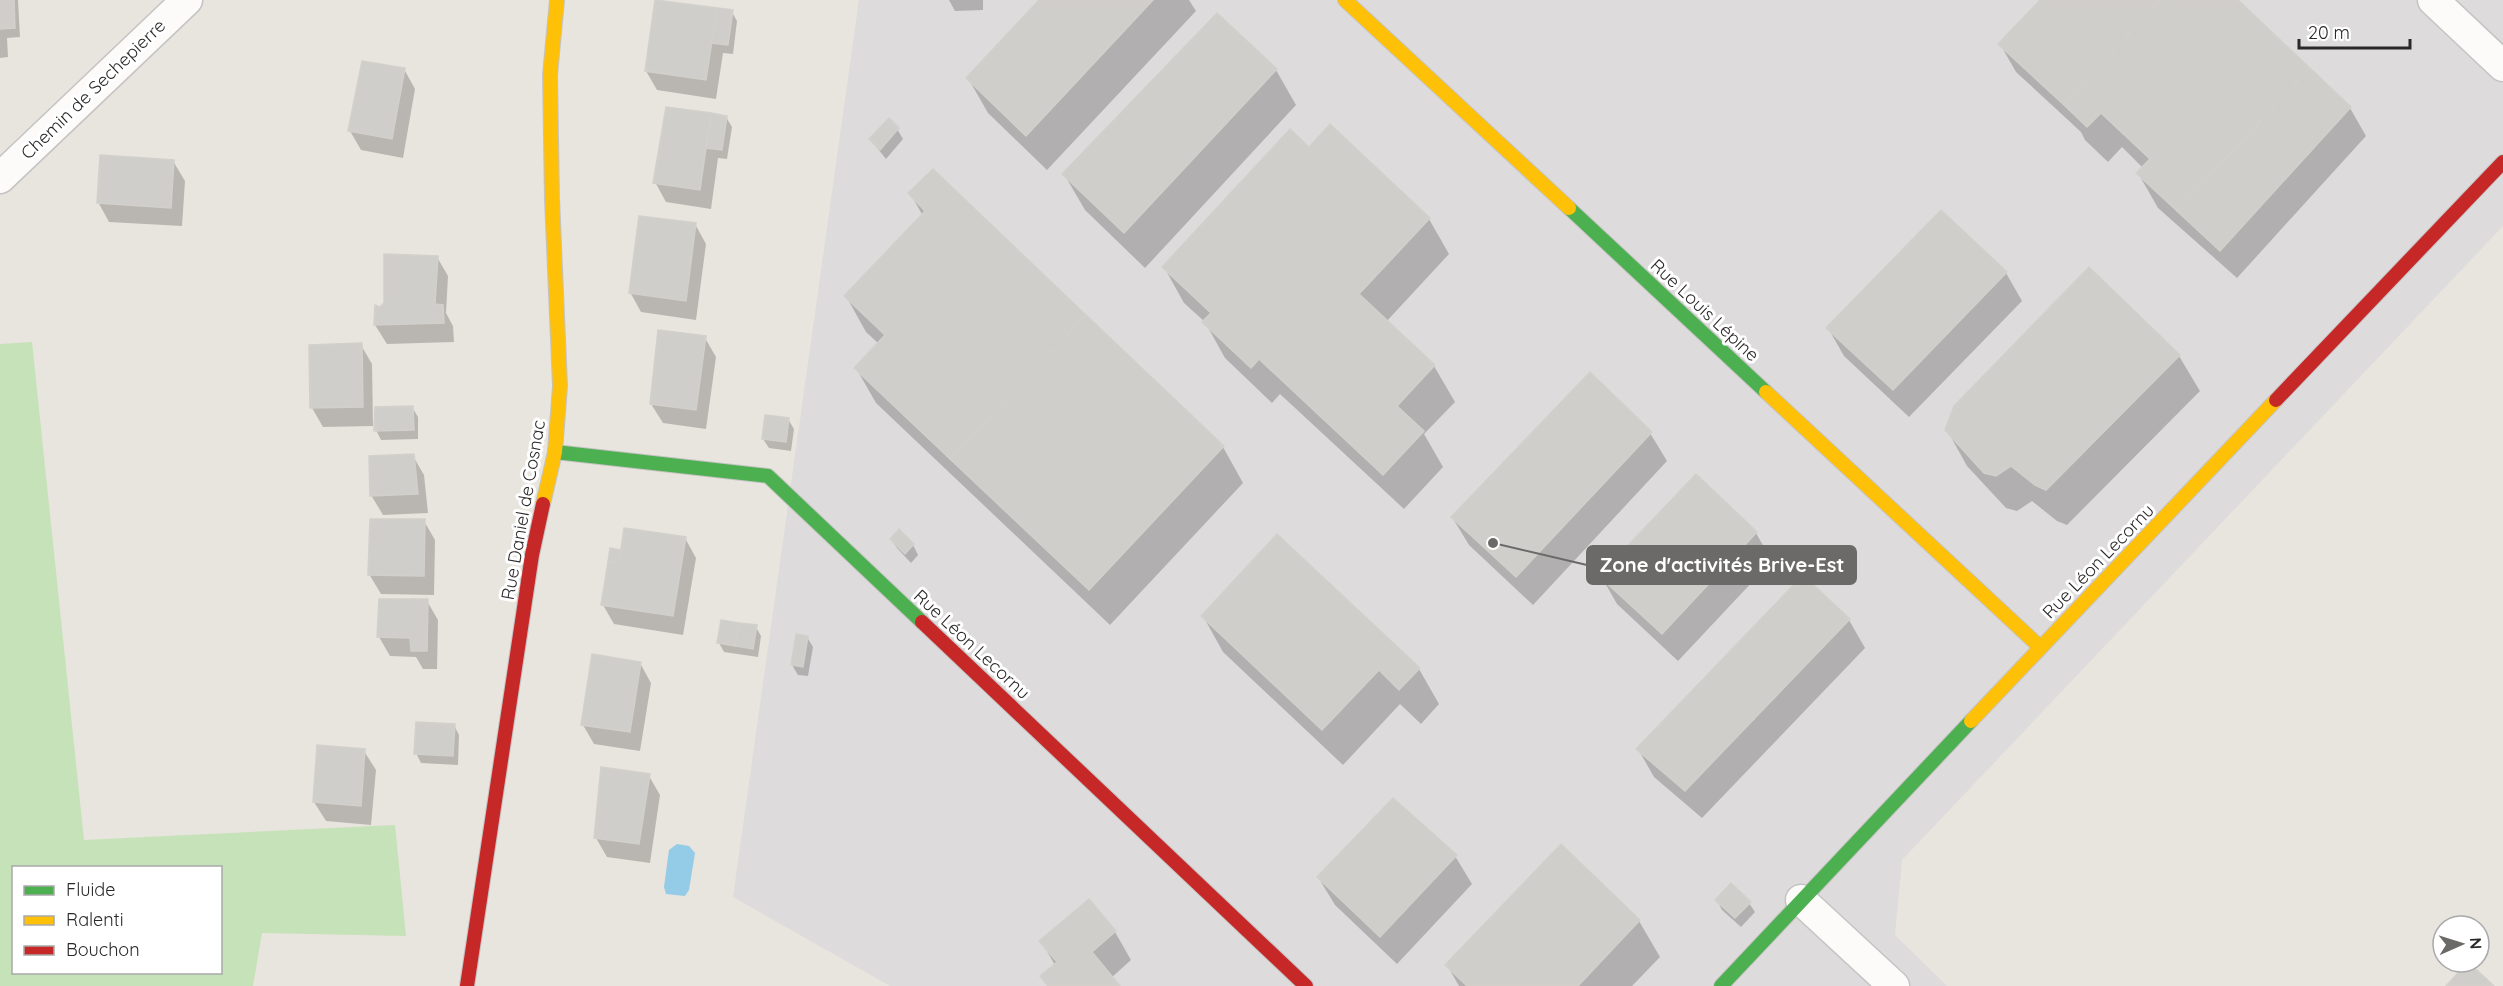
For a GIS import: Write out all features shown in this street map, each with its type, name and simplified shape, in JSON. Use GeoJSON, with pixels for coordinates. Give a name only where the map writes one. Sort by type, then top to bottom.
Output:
{"type":"FeatureCollection","features":[{"type":"Feature","properties":{"kind":"street","name":"Chemin de Sechepierre"},"geometry":{"type":"LineString","coordinates":[[0,178],[187,0]]}},
{"type":"Feature","properties":{"kind":"street","name":"Rue Daniel de Cosnac"},"geometry":{"type":"LineString","coordinates":[[467,986],[532,555],[555,452],[560,387],[552,199],[550,75],[557,0]]}},
{"type":"Feature","properties":{"kind":"street","name":"Rue Louis Lépine"},"geometry":{"type":"LineString","coordinates":[[1345,0],[2040,647]]}},
{"type":"Feature","properties":{"kind":"street"},"geometry":{"type":"LineString","coordinates":[[2433,0],[2503,66]]}},
{"type":"Feature","properties":{"kind":"street","name":"Rue Léon Lecornu"},"geometry":{"type":"LineString","coordinates":[[1721,986],[2040,647],[2503,162]]}},
{"type":"Feature","properties":{"kind":"street","name":"Rue Léon Lecornu"},"geometry":{"type":"LineString","coordinates":[[555,452],[768,476],[1306,986]]}},
{"type":"Feature","properties":{"kind":"street"},"geometry":{"type":"LineString","coordinates":[[1802,900],[1894,986]]}},
{"type":"Feature","properties":{"kind":"shaded area"},"geometry":{"type":"Polygon","coordinates":[[[859,0],[2503,0],[2503,226],[1902,860],[1895,935],[1947,986],[890,986],[733,897],[859,0]]]}},
{"type":"Feature","properties":{"kind":"green space"},"geometry":{"type":"Polygon","coordinates":[[[32,342],[84,840],[395,825],[406,936],[262,933],[253,986],[0,986],[0,344],[32,342]]]}},
{"type":"Feature","properties":{"kind":"water"},"geometry":{"type":"Polygon","coordinates":[[[677,844],[689,846],[695,853],[689,890],[685,896],[666,894],[664,887],[669,850],[677,844]]]}},
{"type":"Feature","properties":{"kind":"building"},"geometry":{"type":"Polygon","coordinates":[[[0,0],[14,0],[15,28],[0,29],[0,0]]]}},
{"type":"Feature","properties":{"kind":"building"},"geometry":{"type":"Polygon","coordinates":[[[655,0],[717,8],[706,80],[645,71],[655,0]]]}},
{"type":"Feature","properties":{"kind":"building"},"geometry":{"type":"Polygon","coordinates":[[[1039,0],[1153,0],[1026,136],[966,78],[1039,0]]]}},
{"type":"Feature","properties":{"kind":"building"},"geometry":{"type":"Polygon","coordinates":[[[2040,0],[2161,0],[2063,104],[1998,44],[2040,0]]]}},
{"type":"Feature","properties":{"kind":"building"},"geometry":{"type":"Polygon","coordinates":[[[2161,0],[2238,0],[2310,68],[2177,211],[2136,173],[2150,159],[2101,113],[2087,127],[2063,104],[2161,0]]]}},
{"type":"Feature","properties":{"kind":"building"},"geometry":{"type":"Polygon","coordinates":[[[717,8],[733,10],[728,45],[711,43],[717,8]]]}},
{"type":"Feature","properties":{"kind":"building"},"geometry":{"type":"Polygon","coordinates":[[[1217,13],[1277,69],[1124,233],[1062,174],[1217,13]]]}},
{"type":"Feature","properties":{"kind":"building"},"geometry":{"type":"Polygon","coordinates":[[[362,61],[405,68],[392,139],[348,131],[362,61]]]}},
{"type":"Feature","properties":{"kind":"building"},"geometry":{"type":"Polygon","coordinates":[[[2310,68],[2351,107],[2220,251],[2177,211],[2310,68]]]}},
{"type":"Feature","properties":{"kind":"building"},"geometry":{"type":"Polygon","coordinates":[[[666,107],[711,113],[700,190],[653,183],[666,107]]]}},
{"type":"Feature","properties":{"kind":"building"},"geometry":{"type":"Polygon","coordinates":[[[711,113],[727,116],[722,150],[706,148],[711,113]]]}},
{"type":"Feature","properties":{"kind":"building"},"geometry":{"type":"Polygon","coordinates":[[[889,118],[899,128],[880,150],[869,139],[889,118]]]}},
{"type":"Feature","properties":{"kind":"building"},"geometry":{"type":"Polygon","coordinates":[[[1330,124],[1430,218],[1359,294],[1435,365],[1397,406],[1424,431],[1383,475],[1259,359],[1251,368],[1202,322],[1211,313],[1162,267],[1290,129],[1309,147],[1330,124]]]}},
{"type":"Feature","properties":{"kind":"building"},"geometry":{"type":"Polygon","coordinates":[[[100,155],[174,160],[171,208],[97,203],[100,155]]]}},
{"type":"Feature","properties":{"kind":"building"},"geometry":{"type":"Polygon","coordinates":[[[933,169],[1086,315],[950,459],[854,368],[885,335],[844,296],[925,211],[908,193],[933,169]]]}},
{"type":"Feature","properties":{"kind":"building"},"geometry":{"type":"Polygon","coordinates":[[[1941,210],[2007,272],[1893,390],[1826,328],[1941,210]]]}},
{"type":"Feature","properties":{"kind":"building"},"geometry":{"type":"Polygon","coordinates":[[[639,216],[696,223],[686,301],[629,293],[639,216]]]}},
{"type":"Feature","properties":{"kind":"building"},"geometry":{"type":"Polygon","coordinates":[[[384,254],[438,256],[435,304],[443,305],[444,323],[374,325],[375,305],[380,307],[384,303],[384,254]]]}},
{"type":"Feature","properties":{"kind":"building"},"geometry":{"type":"Polygon","coordinates":[[[2089,267],[2180,355],[2046,490],[2035,485],[2011,466],[1996,476],[1984,473],[1945,430],[1954,406],[2089,267]]]}},
{"type":"Feature","properties":{"kind":"building"},"geometry":{"type":"Polygon","coordinates":[[[1086,315],[1224,446],[1089,590],[950,459],[1086,315]]]}},
{"type":"Feature","properties":{"kind":"building"},"geometry":{"type":"Polygon","coordinates":[[[658,330],[706,336],[696,410],[650,404],[658,330]]]}},
{"type":"Feature","properties":{"kind":"building"},"geometry":{"type":"Polygon","coordinates":[[[362,343],[363,407],[310,408],[309,345],[362,343]]]}},
{"type":"Feature","properties":{"kind":"building"},"geometry":{"type":"Polygon","coordinates":[[[1590,372],[1652,432],[1516,577],[1451,517],[1590,372]]]}},
{"type":"Feature","properties":{"kind":"building"},"geometry":{"type":"Polygon","coordinates":[[[413,406],[414,430],[374,431],[375,407],[413,406]]]}},
{"type":"Feature","properties":{"kind":"building"},"geometry":{"type":"Polygon","coordinates":[[[765,415],[789,418],[786,442],[762,439],[765,415]]]}},
{"type":"Feature","properties":{"kind":"building"},"geometry":{"type":"Polygon","coordinates":[[[414,454],[418,494],[370,496],[369,456],[414,454]]]}},
{"type":"Feature","properties":{"kind":"building"},"geometry":{"type":"Polygon","coordinates":[[[1696,474],[1757,532],[1662,634],[1599,576],[1696,474]]]}},
{"type":"Feature","properties":{"kind":"building"},"geometry":{"type":"Polygon","coordinates":[[[370,519],[425,519],[424,576],[368,575],[370,519]]]}},
{"type":"Feature","properties":{"kind":"building"},"geometry":{"type":"Polygon","coordinates":[[[624,528],[686,537],[673,616],[601,605],[608,562],[619,563],[624,528]]]}},
{"type":"Feature","properties":{"kind":"building"},"geometry":{"type":"Polygon","coordinates":[[[899,529],[914,544],[905,554],[890,539],[899,529]]]}},
{"type":"Feature","properties":{"kind":"building"},"geometry":{"type":"Polygon","coordinates":[[[1277,534],[1420,668],[1399,690],[1379,670],[1322,730],[1201,616],[1277,534]]]}},
{"type":"Feature","properties":{"kind":"building"},"geometry":{"type":"Polygon","coordinates":[[[610,548],[621,550],[619,563],[608,562],[610,548]]]}},
{"type":"Feature","properties":{"kind":"building"},"geometry":{"type":"Polygon","coordinates":[[[1803,575],[1850,619],[1754,719],[1708,674],[1803,575]]]}},
{"type":"Feature","properties":{"kind":"building"},"geometry":{"type":"Polygon","coordinates":[[[379,599],[428,599],[427,651],[411,651],[410,638],[377,637],[379,599]]]}},
{"type":"Feature","properties":{"kind":"building"},"geometry":{"type":"Polygon","coordinates":[[[721,620],[739,623],[735,646],[717,643],[721,620]]]}},
{"type":"Feature","properties":{"kind":"building"},"geometry":{"type":"Polygon","coordinates":[[[739,623],[757,625],[753,649],[735,646],[739,623]]]}},
{"type":"Feature","properties":{"kind":"building"},"geometry":{"type":"Polygon","coordinates":[[[796,634],[808,636],[803,667],[791,665],[796,634]]]}},
{"type":"Feature","properties":{"kind":"building"},"geometry":{"type":"Polygon","coordinates":[[[592,654],[641,662],[630,732],[581,725],[592,654]]]}},
{"type":"Feature","properties":{"kind":"building"},"geometry":{"type":"Polygon","coordinates":[[[1708,674],[1754,719],[1685,791],[1636,749],[1708,674]]]}},
{"type":"Feature","properties":{"kind":"building"},"geometry":{"type":"Polygon","coordinates":[[[416,722],[455,724],[453,756],[414,754],[416,722]]]}},
{"type":"Feature","properties":{"kind":"building"},"geometry":{"type":"Polygon","coordinates":[[[317,745],[365,749],[361,806],[313,802],[317,745]]]}},
{"type":"Feature","properties":{"kind":"building"},"geometry":{"type":"Polygon","coordinates":[[[601,767],[650,774],[639,844],[594,838],[601,767]]]}},
{"type":"Feature","properties":{"kind":"building"},"geometry":{"type":"Polygon","coordinates":[[[1393,798],[1457,855],[1380,937],[1317,877],[1393,798]]]}},
{"type":"Feature","properties":{"kind":"building"},"geometry":{"type":"Polygon","coordinates":[[[1561,844],[1640,920],[1578,986],[1467,986],[1445,965],[1561,844]]]}},
{"type":"Feature","properties":{"kind":"building"},"geometry":{"type":"Polygon","coordinates":[[[1731,883],[1751,902],[1735,918],[1715,900],[1731,883]]]}},
{"type":"Feature","properties":{"kind":"building"},"geometry":{"type":"Polygon","coordinates":[[[1089,899],[1116,931],[1092,952],[1120,986],[1048,986],[1040,976],[1057,962],[1039,941],[1089,899]]]}},
{"type":"Feature","properties":{"kind":"building"},"geometry":{"type":"Polygon","coordinates":[[[2457,974],[2481,974],[2494,986],[2446,986],[2457,974]]]}},
{"type":"Feature","properties":{"kind":"traffic: fast"},"geometry":{"type":"LineString","coordinates":[[1569,208],[1766,392]]}},
{"type":"Feature","properties":{"kind":"traffic: fast"},"geometry":{"type":"LineString","coordinates":[[555,452],[768,476],[922,622]]}},
{"type":"Feature","properties":{"kind":"traffic: fast"},"geometry":{"type":"LineString","coordinates":[[1721,986],[1971,721]]}},
{"type":"Feature","properties":{"kind":"traffic: slow"},"geometry":{"type":"LineString","coordinates":[[543,504],[555,452],[560,386],[552,199],[550,75],[557,0]]}},
{"type":"Feature","properties":{"kind":"traffic: slow"},"geometry":{"type":"LineString","coordinates":[[1345,0],[1569,208]]}},
{"type":"Feature","properties":{"kind":"traffic: slow"},"geometry":{"type":"LineString","coordinates":[[1766,392],[2040,647]]}},
{"type":"Feature","properties":{"kind":"traffic: slow"},"geometry":{"type":"LineString","coordinates":[[1971,721],[2276,400]]}},
{"type":"Feature","properties":{"kind":"traffic: jam"},"geometry":{"type":"LineString","coordinates":[[2276,400],[2503,162]]}},
{"type":"Feature","properties":{"kind":"traffic: jam"},"geometry":{"type":"LineString","coordinates":[[467,986],[532,555],[543,504]]}},
{"type":"Feature","properties":{"kind":"traffic: jam"},"geometry":{"type":"LineString","coordinates":[[922,622],[1306,986]]}},
{"type":"Feature","properties":{"kind":"place","name":"Zone d'activités Brive-Est"},"geometry":{"type":"Point","coordinates":[1493,543]}}]}
